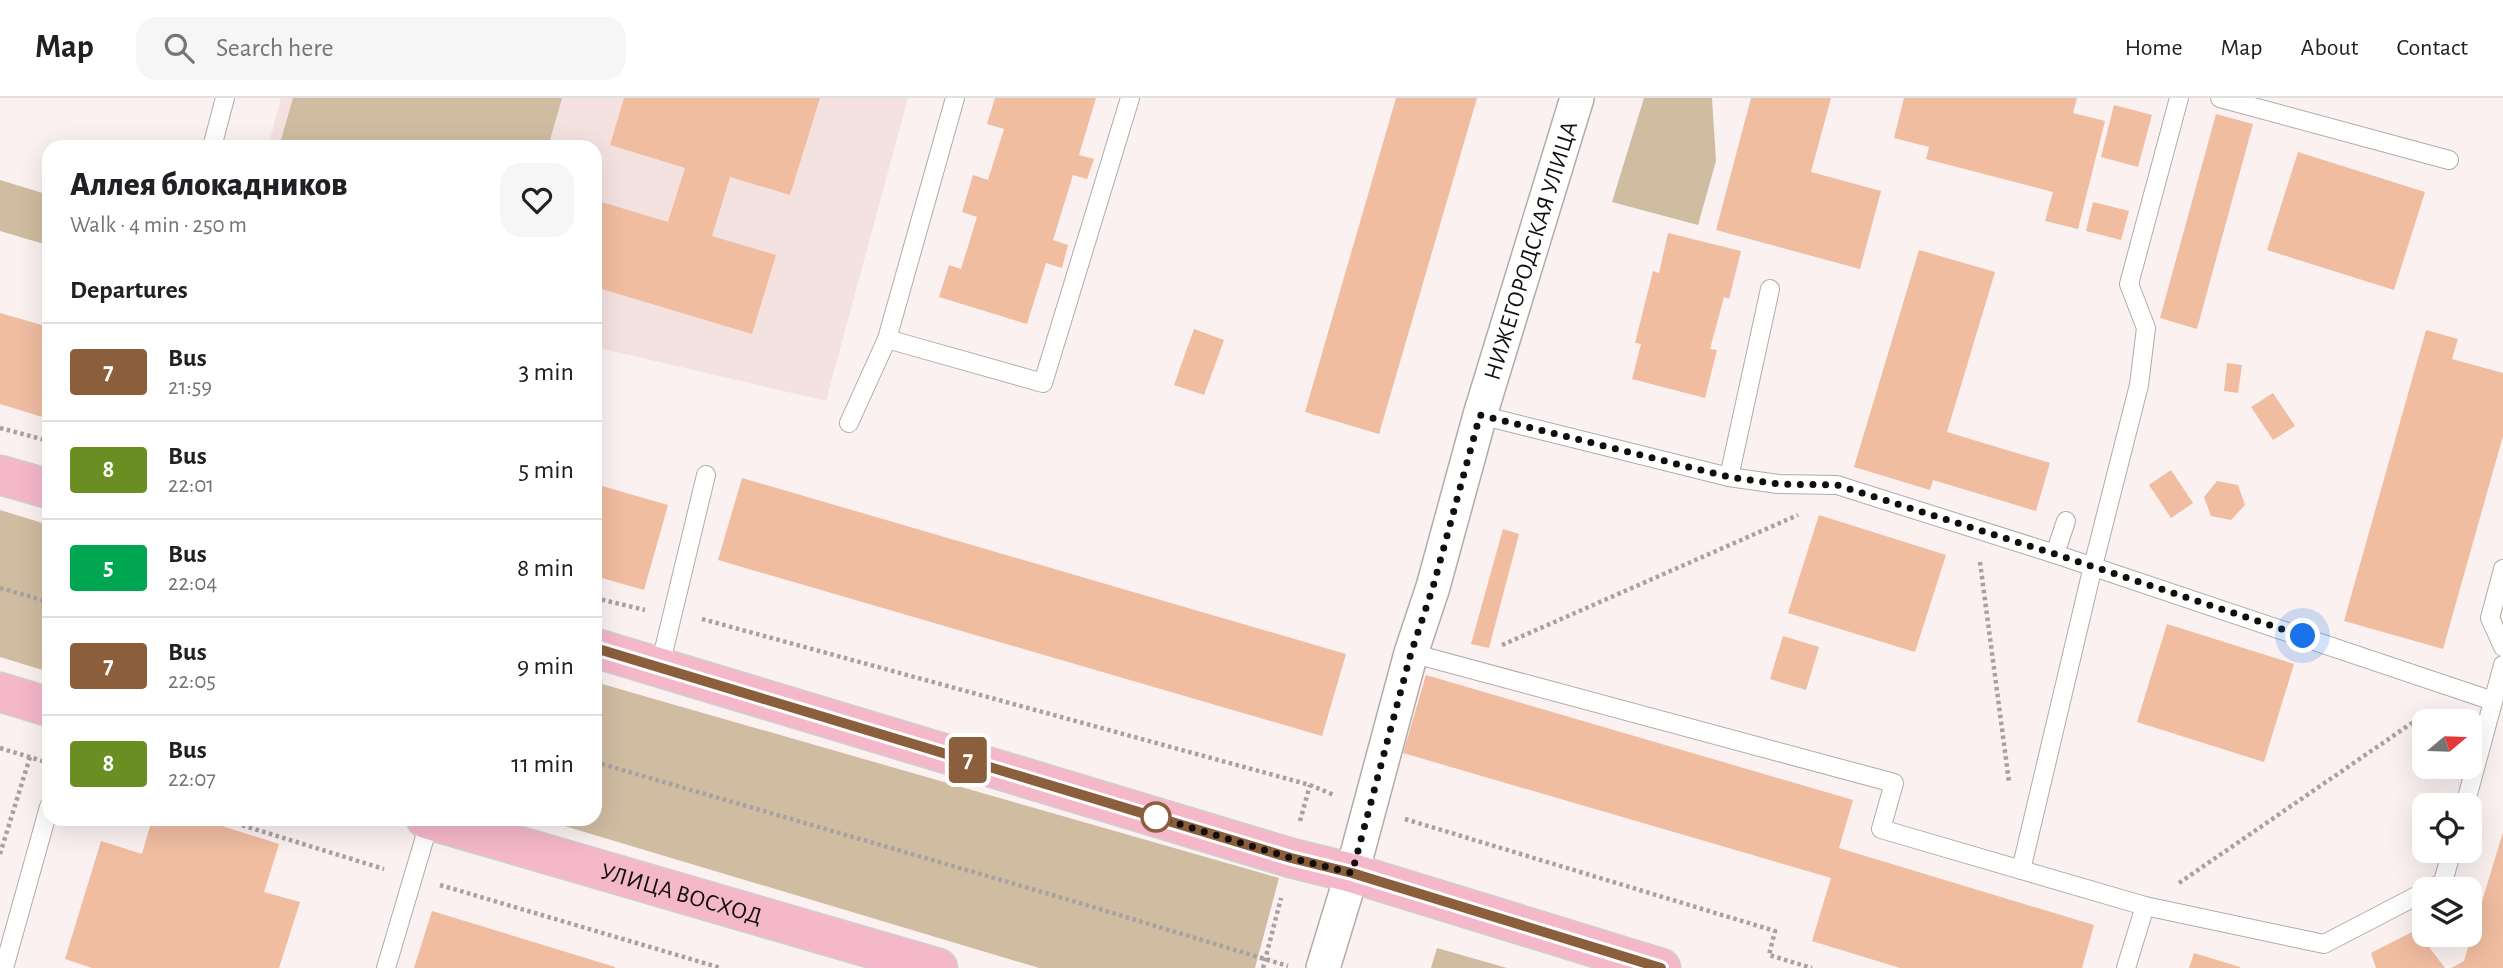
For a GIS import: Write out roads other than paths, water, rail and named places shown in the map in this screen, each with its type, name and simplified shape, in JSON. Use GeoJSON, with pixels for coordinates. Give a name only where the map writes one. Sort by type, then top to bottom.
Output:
{"type":"FeatureCollection","features":[{"type":"Feature","properties":{"kind":"main road"},"geometry":{"type":"LineString","coordinates":[[0,475],[42,487]]}},
{"type":"Feature","properties":{"kind":"main road"},"geometry":{"type":"LineString","coordinates":[[602,650],[1279,855],[1352,873],[1661,968]]}},
{"type":"Feature","properties":{"kind":"main road"},"geometry":{"type":"LineString","coordinates":[[0,692],[42,705]]}},
{"type":"Feature","properties":{"kind":"main road","name":"УЛИЦА ВОСХОД"},"geometry":{"type":"LineString","coordinates":[[448,826],[926,966]]}},
{"type":"Feature","properties":{"kind":"street","name":"НИЖЕГОРОДСКАЯ УЛИЦА"},"geometry":{"type":"LineString","coordinates":[[1323,968],[1480,415],[1577,98]]}},
{"type":"Feature","properties":{"kind":"lane"},"geometry":{"type":"LineString","coordinates":[[214,140],[225,98]]}},
{"type":"Feature","properties":{"kind":"lane"},"geometry":{"type":"LineString","coordinates":[[849,423],[887,339],[955,98]]}},
{"type":"Feature","properties":{"kind":"lane"},"geometry":{"type":"LineString","coordinates":[[887,339],[1043,383],[1130,98]]}},
{"type":"Feature","properties":{"kind":"lane"},"geometry":{"type":"LineString","coordinates":[[2021,870],[2139,386],[2146,328],[2129,284],[2144,201],[2179,98]]}},
{"type":"Feature","properties":{"kind":"lane"},"geometry":{"type":"LineString","coordinates":[[2220,98],[2449,160]]}},
{"type":"Feature","properties":{"kind":"lane"},"geometry":{"type":"LineString","coordinates":[[1729,477],[1770,289]]}},
{"type":"Feature","properties":{"kind":"lane"},"geometry":{"type":"LineString","coordinates":[[1480,415],[1729,477],[1778,484],[1837,485],[2093,566],[2493,701]]}},
{"type":"Feature","properties":{"kind":"lane"},"geometry":{"type":"LineString","coordinates":[[660,666],[706,475]]}},
{"type":"Feature","properties":{"kind":"lane"},"geometry":{"type":"LineString","coordinates":[[2055,554],[2066,521]]}},
{"type":"Feature","properties":{"kind":"lane"},"geometry":{"type":"LineString","coordinates":[[2503,569],[2490,618],[2503,646]]}},
{"type":"Feature","properties":{"kind":"lane"},"geometry":{"type":"LineString","coordinates":[[1411,653],[1894,783],[1881,829],[2146,906],[2324,944],[2412,898]]}},
{"type":"Feature","properties":{"kind":"lane"},"geometry":{"type":"LineString","coordinates":[[2468,793],[2503,665]]}},
{"type":"Feature","properties":{"kind":"lane"},"geometry":{"type":"LineString","coordinates":[[4,968],[5,943],[43,826]]}},
{"type":"Feature","properties":{"kind":"lane"},"geometry":{"type":"LineString","coordinates":[[386,968],[426,826]]}},
{"type":"Feature","properties":{"kind":"lane"},"geometry":{"type":"LineString","coordinates":[[2126,968],[2146,906]]}}]}
